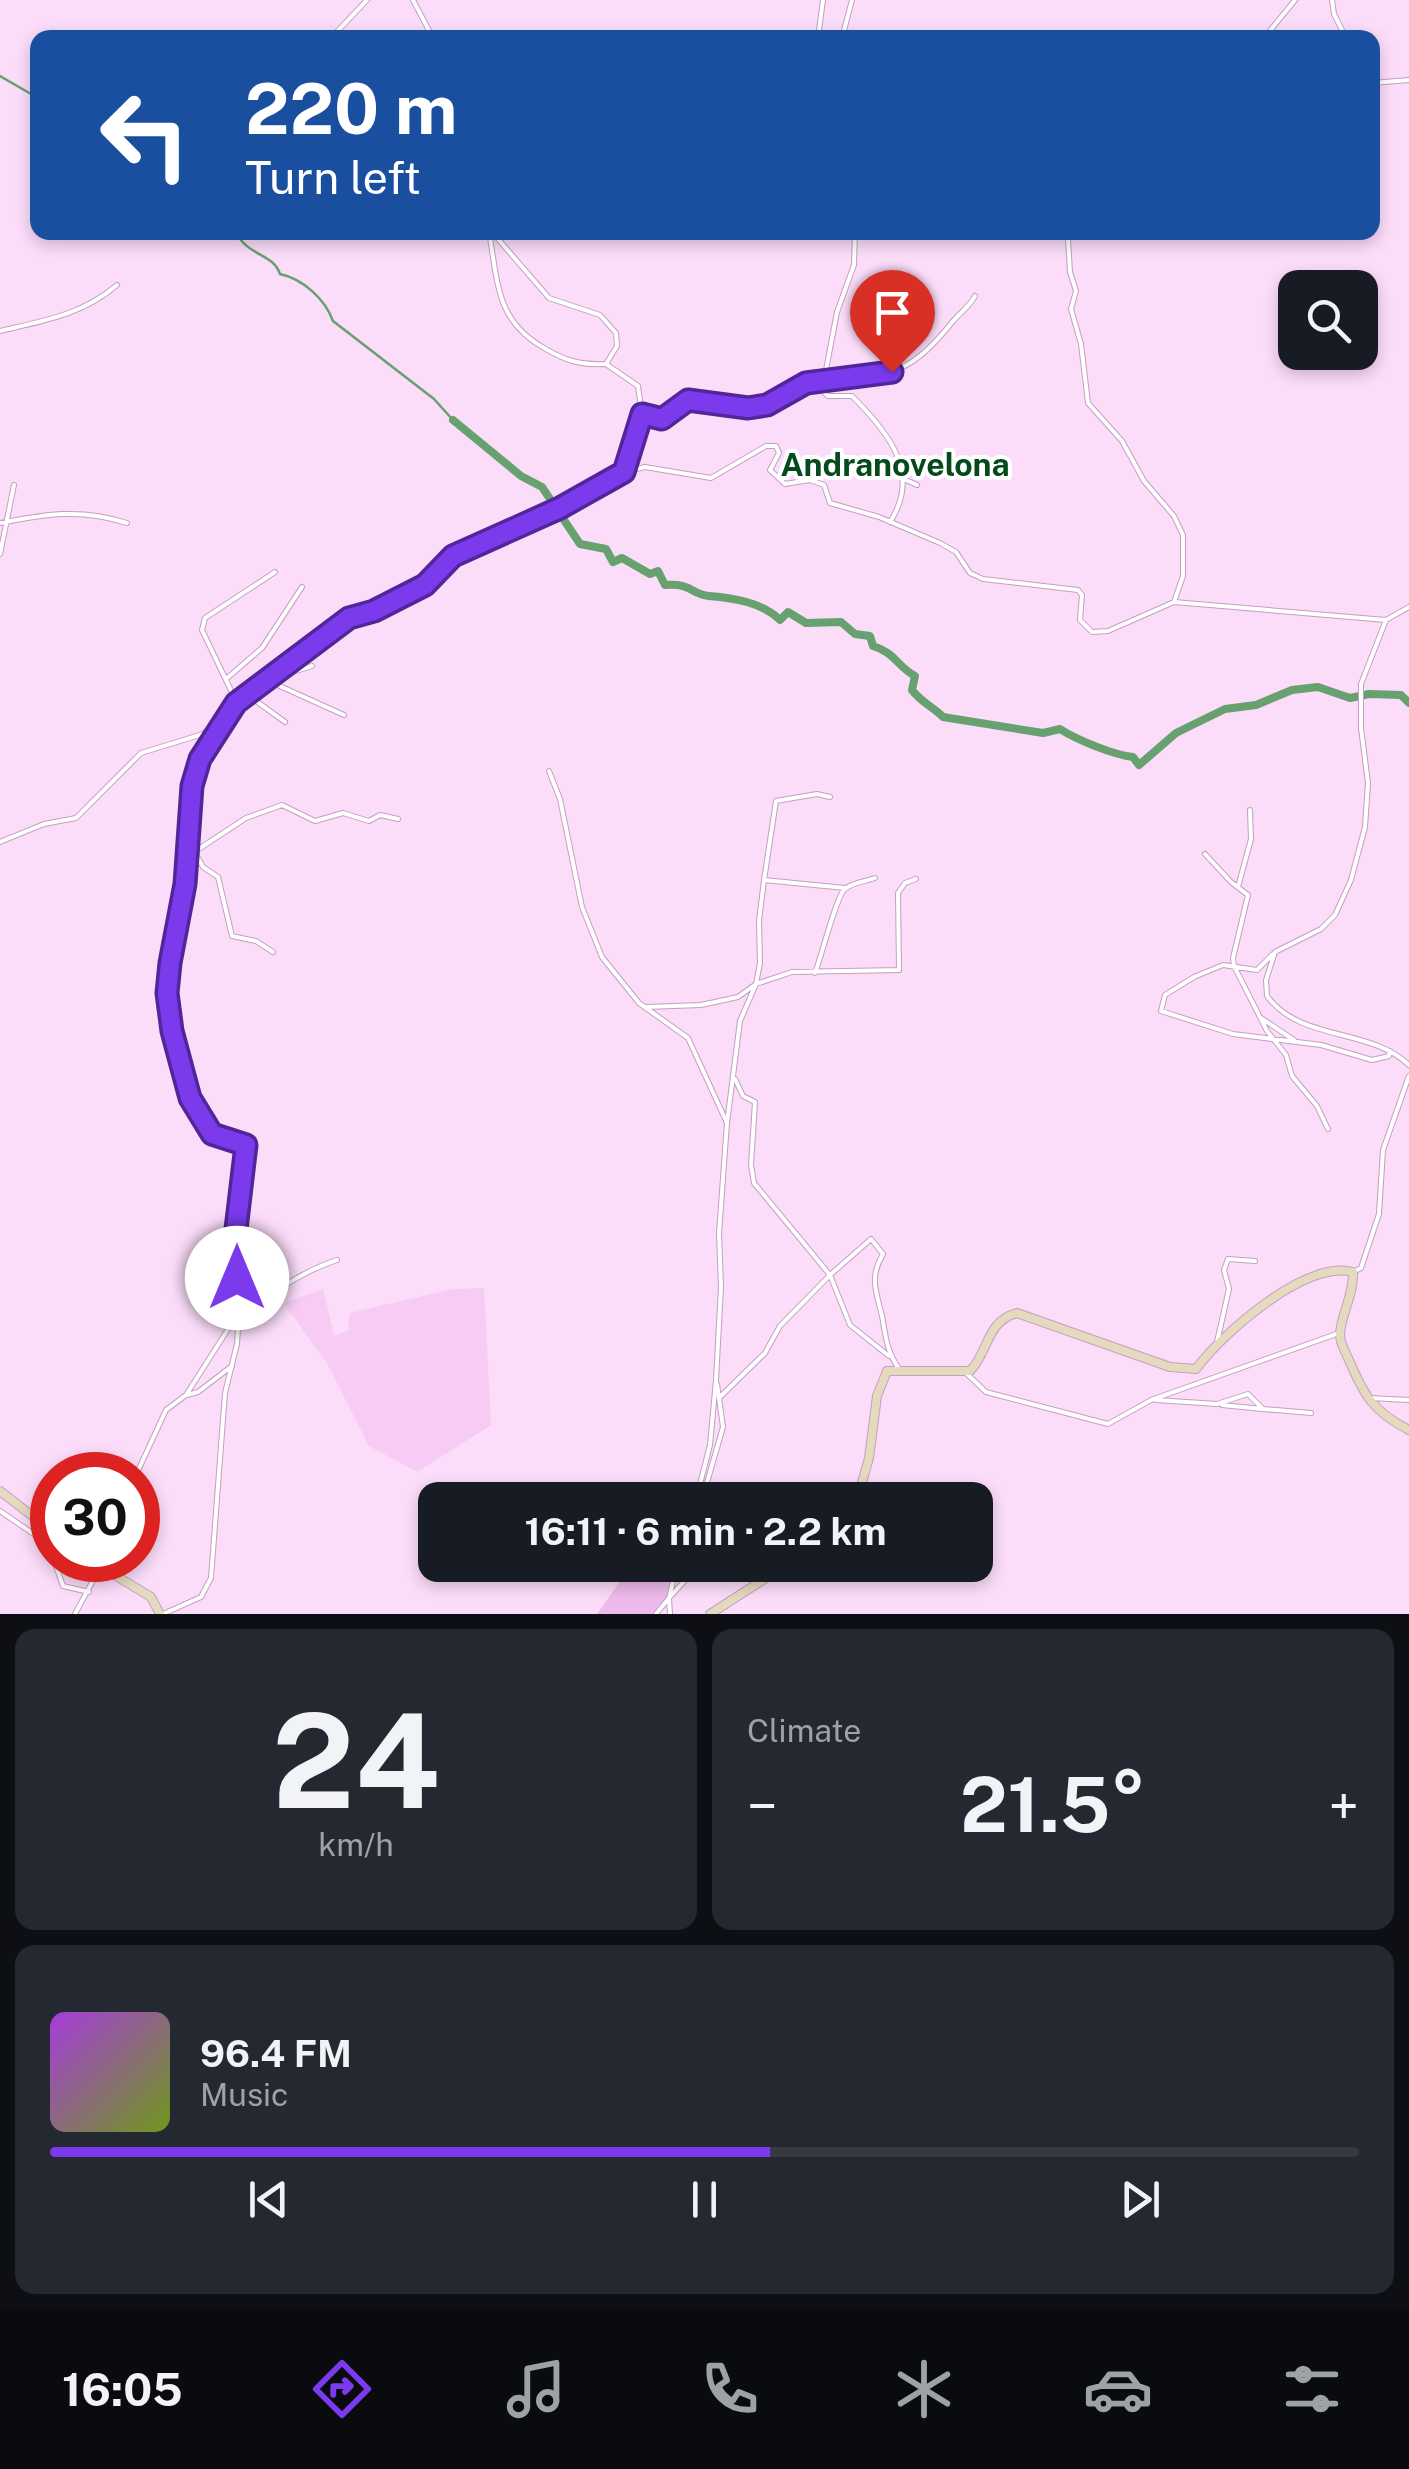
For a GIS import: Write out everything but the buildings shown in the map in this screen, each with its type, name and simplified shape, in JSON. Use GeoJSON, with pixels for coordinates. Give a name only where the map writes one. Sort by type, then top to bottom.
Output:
{"type":"FeatureCollection","features":[{"type":"Feature","properties":{"kind":"street"},"geometry":{"type":"LineString","coordinates":[[339,30],[367,0]]}},
{"type":"Feature","properties":{"kind":"street"},"geometry":{"type":"LineString","coordinates":[[413,0],[428,30]]}},
{"type":"Feature","properties":{"kind":"street"},"geometry":{"type":"LineString","coordinates":[[819,30],[823,0]]}},
{"type":"Feature","properties":{"kind":"street"},"geometry":{"type":"LineString","coordinates":[[844,30],[852,0]]}},
{"type":"Feature","properties":{"kind":"street"},"geometry":{"type":"LineString","coordinates":[[1271,30],[1295,0]]}},
{"type":"Feature","properties":{"kind":"street"},"geometry":{"type":"LineString","coordinates":[[1332,0],[1342,30]]}},
{"type":"Feature","properties":{"kind":"street"},"geometry":{"type":"LineString","coordinates":[[1380,82],[1409,80]]}},
{"type":"Feature","properties":{"kind":"street"},"geometry":{"type":"LineString","coordinates":[[492,240],[506,315],[516,330],[565,360],[606,364],[638,386],[642,414],[624,472]]}},
{"type":"Feature","properties":{"kind":"street"},"geometry":{"type":"LineString","coordinates":[[497,240],[549,298],[608,320],[616,333],[617,346],[606,364]]}},
{"type":"Feature","properties":{"kind":"street"},"geometry":{"type":"LineString","coordinates":[[855,240],[854,265],[837,312],[823,394],[850,395],[893,447],[904,480],[902,504],[890,522]]}},
{"type":"Feature","properties":{"kind":"street"},"geometry":{"type":"LineString","coordinates":[[1068,240],[1070,272],[1076,291],[1071,309],[1081,344],[1088,403],[1122,441],[1144,481],[1174,516],[1183,535],[1183,576],[1174,602]]}},
{"type":"Feature","properties":{"kind":"street"},"geometry":{"type":"LineString","coordinates":[[0,330],[59,319],[98,302],[117,285]]}},
{"type":"Feature","properties":{"kind":"street"},"geometry":{"type":"LineString","coordinates":[[642,414],[662,419],[688,400],[748,408],[767,405],[792,389],[826,380],[908,368],[942,336],[975,296]]}},
{"type":"Feature","properties":{"kind":"street"},"geometry":{"type":"LineString","coordinates":[[0,842],[44,824],[76,818],[142,753],[203,734],[236,703],[349,618],[374,611],[425,585],[453,556],[558,509],[624,472],[645,467],[710,478],[766,446],[776,446],[778,461],[770,470],[785,484],[818,482],[824,485],[830,503],[890,522],[948,547],[970,573],[983,579],[1078,590],[1082,595],[1080,620],[1092,632],[1108,631],[1174,602],[1386,620],[1409,606]]}},
{"type":"Feature","properties":{"kind":"street"},"geometry":{"type":"LineString","coordinates":[[904,480],[917,484]]}},
{"type":"Feature","properties":{"kind":"street"},"geometry":{"type":"LineString","coordinates":[[0,554],[14,485]]}},
{"type":"Feature","properties":{"kind":"street"},"geometry":{"type":"LineString","coordinates":[[0,524],[74,511],[93,512],[127,523]]}},
{"type":"Feature","properties":{"kind":"street"},"geometry":{"type":"LineString","coordinates":[[236,703],[202,630],[205,618],[275,572]]}},
{"type":"Feature","properties":{"kind":"street"},"geometry":{"type":"LineString","coordinates":[[226,679],[262,648],[302,587]]}},
{"type":"Feature","properties":{"kind":"street"},"geometry":{"type":"LineString","coordinates":[[1386,620],[1361,684],[1361,728],[1368,783],[1365,827],[1351,880],[1335,916],[1321,929],[1275,952],[1257,970],[1223,965],[1177,987],[1166,995],[1161,1011],[1233,1034],[1294,1040],[1372,1060],[1389,1056],[1390,1051]]}},
{"type":"Feature","properties":{"kind":"street"},"geometry":{"type":"LineString","coordinates":[[129,1582],[151,1597],[162,1614],[201,1597],[212,1578],[225,1393],[239,1312],[234,1246],[246,1145],[212,1134],[190,1098],[180,1070],[169,1012],[170,963],[188,856],[192,786],[200,759],[236,703],[252,698],[304,666],[312,666]]}},
{"type":"Feature","properties":{"kind":"street"},"geometry":{"type":"LineString","coordinates":[[272,684],[344,714]]}},
{"type":"Feature","properties":{"kind":"street"},"geometry":{"type":"LineString","coordinates":[[252,698],[285,722]]}},
{"type":"Feature","properties":{"kind":"street"},"geometry":{"type":"LineString","coordinates":[[549,771],[560,798],[582,907],[602,956],[646,1007],[688,1038],[726,1124]]}},
{"type":"Feature","properties":{"kind":"street"},"geometry":{"type":"LineString","coordinates":[[703,1482],[716,1380],[721,1286],[718,1233],[726,1124],[740,1021],[756,984],[764,880],[776,802],[817,794],[830,797]]}},
{"type":"Feature","properties":{"kind":"street"},"geometry":{"type":"LineString","coordinates":[[188,856],[246,818],[282,805],[316,821],[343,813],[370,821],[380,815],[398,819]]}},
{"type":"Feature","properties":{"kind":"street"},"geometry":{"type":"LineString","coordinates":[[1238,887],[1252,839],[1250,810]]}},
{"type":"Feature","properties":{"kind":"street"},"geometry":{"type":"LineString","coordinates":[[1205,854],[1248,895],[1234,966],[1259,1018],[1286,1055],[1292,1076],[1317,1106],[1328,1129]]}},
{"type":"Feature","properties":{"kind":"street"},"geometry":{"type":"LineString","coordinates":[[188,856],[198,858],[203,867],[218,876],[232,936],[256,941],[273,952]]}},
{"type":"Feature","properties":{"kind":"street"},"geometry":{"type":"LineString","coordinates":[[764,880],[844,888],[876,878]]}},
{"type":"Feature","properties":{"kind":"street"},"geometry":{"type":"LineString","coordinates":[[646,1007],[700,1005],[738,996],[756,984],[792,972],[899,970],[898,893],[905,883],[916,879]]}},
{"type":"Feature","properties":{"kind":"street"},"geometry":{"type":"LineString","coordinates":[[815,972],[832,927],[836,901],[844,888]]}},
{"type":"Feature","properties":{"kind":"street"},"geometry":{"type":"LineString","coordinates":[[1275,952],[1266,980],[1267,996],[1277,1010],[1313,1028],[1390,1051],[1409,1065]]}},
{"type":"Feature","properties":{"kind":"street"},"geometry":{"type":"LineString","coordinates":[[1259,1018],[1294,1040]]}},
{"type":"Feature","properties":{"kind":"street"},"geometry":{"type":"LineString","coordinates":[[862,1482],[881,1379],[887,1371],[965,1372],[975,1368],[994,1327],[1006,1316],[1017,1314],[1170,1367],[1196,1368],[1217,1342],[1274,1296],[1321,1276],[1360,1268],[1380,1214],[1383,1150],[1409,1076]]}},
{"type":"Feature","properties":{"kind":"street"},"geometry":{"type":"LineString","coordinates":[[735,1079],[743,1096],[755,1102],[750,1165],[754,1183],[830,1275],[850,1324],[890,1357],[899,1370]]}},
{"type":"Feature","properties":{"kind":"street"},"geometry":{"type":"LineString","coordinates":[[720,1397],[765,1354],[780,1326],[871,1239],[883,1254],[873,1271],[874,1293],[890,1357]]}},
{"type":"Feature","properties":{"kind":"street"},"geometry":{"type":"LineString","coordinates":[[1217,1342],[1228,1289],[1224,1270],[1228,1259],[1255,1260]]}},
{"type":"Feature","properties":{"kind":"street"},"geometry":{"type":"LineString","coordinates":[[147,1452],[166,1410],[186,1395],[239,1312],[309,1269],[337,1260]]}},
{"type":"Feature","properties":{"kind":"street"},"geometry":{"type":"LineString","coordinates":[[1353,1272],[1348,1310],[1339,1333],[1365,1398],[1390,1420],[1409,1430]]}},
{"type":"Feature","properties":{"kind":"street"},"geometry":{"type":"LineString","coordinates":[[965,1372],[986,1392],[1108,1424],[1151,1400],[1339,1333]]}},
{"type":"Feature","properties":{"kind":"street"},"geometry":{"type":"LineString","coordinates":[[186,1395],[198,1392],[232,1366]]}},
{"type":"Feature","properties":{"kind":"street"},"geometry":{"type":"LineString","coordinates":[[705,1482],[723,1427],[716,1380]]}},
{"type":"Feature","properties":{"kind":"street"},"geometry":{"type":"LineString","coordinates":[[1218,1404],[1248,1394],[1263,1409]]}},
{"type":"Feature","properties":{"kind":"street"},"geometry":{"type":"LineString","coordinates":[[1365,1398],[1409,1400]]}},
{"type":"Feature","properties":{"kind":"street"},"geometry":{"type":"LineString","coordinates":[[1151,1400],[1311,1413]]}},
{"type":"Feature","properties":{"kind":"street"},"geometry":{"type":"LineString","coordinates":[[0,1491],[30,1514]]}},
{"type":"Feature","properties":{"kind":"street"},"geometry":{"type":"LineString","coordinates":[[0,1511],[30,1531]]}},
{"type":"Feature","properties":{"kind":"street"},"geometry":{"type":"LineString","coordinates":[[62,1582],[63,1586],[89,1592]]}},
{"type":"Feature","properties":{"kind":"street"},"geometry":{"type":"LineString","coordinates":[[75,1614],[94,1582]]}},
{"type":"Feature","properties":{"kind":"street"},"geometry":{"type":"LineString","coordinates":[[670,1614],[673,1582]]}},
{"type":"Feature","properties":{"kind":"street"},"geometry":{"type":"LineString","coordinates":[[656,1614],[684,1582]]}},
{"type":"Feature","properties":{"kind":"street"},"geometry":{"type":"LineString","coordinates":[[710,1614],[760,1582]]}},
{"type":"Feature","properties":{"kind":"shaded area"},"geometry":{"type":"Polygon","coordinates":[[[484,1288],[491,1425],[417,1472],[369,1446],[328,1365],[284,1303],[323,1289],[334,1336],[348,1330],[350,1313],[453,1289],[484,1288]]]}},
{"type":"Feature","properties":{"kind":"shaded area"},"geometry":{"type":"Polygon","coordinates":[[[620,1582],[670,1582],[667,1600],[655,1614],[597,1614],[620,1582]]]}},
{"type":"Feature","properties":{"kind":"waterway"},"geometry":{"type":"LineString","coordinates":[[0,76],[30,93]]}},
{"type":"Feature","properties":{"kind":"waterway"},"geometry":{"type":"LineString","coordinates":[[241,240],[272,262],[280,274],[312,291],[333,321],[434,399],[453,420]]}},
{"type":"Feature","properties":{"kind":"waterway"},"geometry":{"type":"LineString","coordinates":[[453,420],[521,476],[542,487],[580,544],[606,549],[613,562],[622,558],[650,574],[658,571],[665,585],[747,602],[780,620],[788,612],[806,623],[841,622],[855,634],[870,636],[873,646],[915,676],[912,690],[943,717],[1043,733],[1060,729],[1133,757],[1139,765],[1176,733],[1225,709],[1256,705],[1292,690],[1318,687],[1350,698],[1401,695],[1409,703]]}},
{"type":"Feature","properties":{"kind":"district","name":"Andranovelona"},"geometry":{"type":"Point","coordinates":[895,464]}},
{"type":"Feature","properties":{"kind":"route"},"geometry":{"type":"LineString","coordinates":[[237,1278],[234,1246],[246,1145],[212,1134],[198,1105],[190,1098],[180,1070],[167,993],[185,884],[192,786],[200,759],[230,718],[236,703],[349,618],[374,611],[425,585],[453,556],[560,508],[624,472],[642,414],[662,419],[688,400],[748,408],[767,405],[806,383],[892,372]]}}]}
